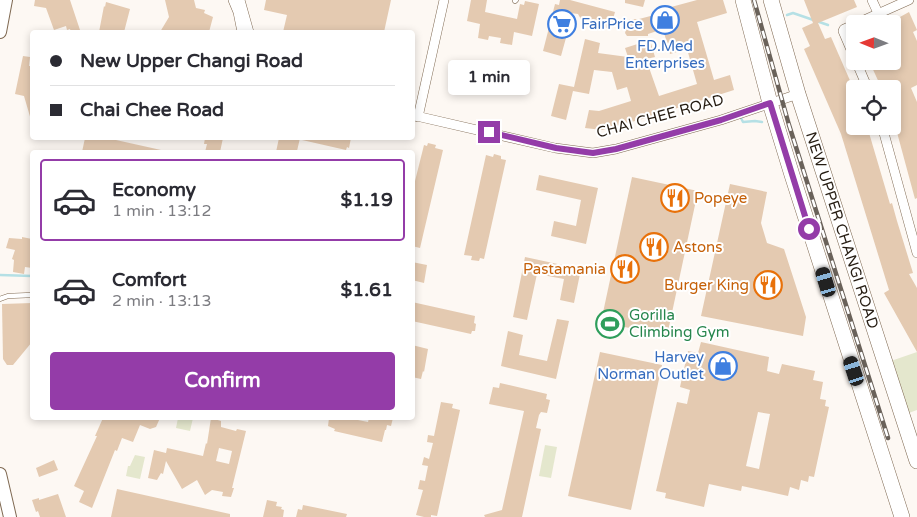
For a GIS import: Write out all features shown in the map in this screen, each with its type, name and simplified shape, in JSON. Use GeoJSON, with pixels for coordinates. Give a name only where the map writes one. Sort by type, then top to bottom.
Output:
{"type":"FeatureCollection","features":[{"type":"Feature","properties":{"kind":"main road","name":"NEW UPPER CHANGI ROAD"},"geometry":{"type":"LineString","coordinates":[[743,0],[769,101],[902,517]]}},
{"type":"Feature","properties":{"kind":"main road","name":"NEW UPPER CHANGI ROAD"},"geometry":{"type":"LineString","coordinates":[[771,0],[797,92],[917,461]]}},
{"type":"Feature","properties":{"kind":"street"},"geometry":{"type":"LineString","coordinates":[[0,32],[6,0]]}},
{"type":"Feature","properties":{"kind":"street"},"geometry":{"type":"LineString","coordinates":[[233,0],[242,30]]}},
{"type":"Feature","properties":{"kind":"street"},"geometry":{"type":"LineString","coordinates":[[240,0],[248,30]]}},
{"type":"Feature","properties":{"kind":"street"},"geometry":{"type":"LineString","coordinates":[[416,114],[444,0]]}},
{"type":"Feature","properties":{"kind":"street"},"geometry":{"type":"LineString","coordinates":[[872,0],[878,13]]}},
{"type":"Feature","properties":{"kind":"street"},"geometry":{"type":"LineString","coordinates":[[874,15],[909,0]]}},
{"type":"Feature","properties":{"kind":"street"},"geometry":{"type":"LineString","coordinates":[[914,0],[917,6]]}},
{"type":"Feature","properties":{"kind":"street","name":"CHAI CHEE ROAD"},"geometry":{"type":"LineString","coordinates":[[416,114],[556,148],[593,153],[616,149],[721,120],[797,92]]}},
{"type":"Feature","properties":{"kind":"street"},"geometry":{"type":"LineString","coordinates":[[884,135],[917,253]]}},
{"type":"Feature","properties":{"kind":"street"},"geometry":{"type":"LineString","coordinates":[[0,474],[10,517]]}},
{"type":"Feature","properties":{"kind":"lane"},"geometry":{"type":"LineString","coordinates":[[0,299],[8,296],[30,295]]}},
{"type":"Feature","properties":{"kind":"green space"},"geometry":{"type":"Polygon","coordinates":[[[917,352],[917,410],[906,414],[888,362],[917,352]]]}},
{"type":"Feature","properties":{"kind":"green space"},"geometry":{"type":"Polygon","coordinates":[[[178,420],[193,420],[190,431],[176,428],[178,420]]]}},
{"type":"Feature","properties":{"kind":"green space"},"geometry":{"type":"Polygon","coordinates":[[[545,445],[557,447],[551,478],[539,476],[545,445]]]}},
{"type":"Feature","properties":{"kind":"green space"},"geometry":{"type":"Polygon","coordinates":[[[135,455],[145,457],[140,479],[126,476],[128,466],[130,466],[135,455]]]}},
{"type":"Feature","properties":{"kind":"building"},"geometry":{"type":"Polygon","coordinates":[[[35,0],[70,0],[80,30],[67,30],[66,26],[54,30],[46,8],[34,6],[35,0]]]}},
{"type":"Feature","properties":{"kind":"building"},"geometry":{"type":"Polygon","coordinates":[[[165,0],[194,0],[196,8],[205,10],[204,13],[213,17],[210,30],[161,30],[169,17],[165,0]]]}},
{"type":"Feature","properties":{"kind":"building"},"geometry":{"type":"Polygon","coordinates":[[[266,0],[391,0],[384,30],[283,30],[287,15],[264,10],[266,0]]]}},
{"type":"Feature","properties":{"kind":"building"},"geometry":{"type":"Polygon","coordinates":[[[471,0],[487,0],[485,12],[517,19],[520,4],[524,5],[525,1],[539,4],[532,36],[514,32],[512,45],[500,43],[501,38],[489,36],[488,40],[478,38],[480,24],[467,21],[471,0]]]}},
{"type":"Feature","properties":{"kind":"building"},"geometry":{"type":"Polygon","coordinates":[[[560,0],[570,0],[615,12],[610,29],[582,21],[578,14],[570,13],[566,18],[566,24],[569,27],[561,56],[543,51],[555,4],[559,5],[560,0]]]}},
{"type":"Feature","properties":{"kind":"building"},"geometry":{"type":"Polygon","coordinates":[[[625,0],[645,0],[643,7],[625,3],[625,0]]]}},
{"type":"Feature","properties":{"kind":"building"},"geometry":{"type":"Polygon","coordinates":[[[697,0],[723,0],[727,13],[697,22],[714,80],[730,75],[734,90],[602,130],[585,128],[589,110],[599,111],[631,101],[627,87],[617,90],[612,72],[594,70],[589,94],[573,91],[566,120],[551,116],[559,84],[574,87],[585,39],[600,43],[598,53],[628,57],[625,48],[650,40],[655,57],[646,59],[659,96],[697,84],[687,49],[670,54],[663,29],[648,34],[648,36],[627,36],[625,33],[629,19],[639,19],[666,12],[660,10],[697,0]]]}},
{"type":"Feature","properties":{"kind":"building"},"geometry":{"type":"Polygon","coordinates":[[[804,0],[854,0],[857,7],[818,23],[825,39],[831,37],[850,80],[846,80],[846,135],[870,135],[890,204],[892,203],[913,273],[909,274],[917,288],[917,352],[884,293],[889,290],[841,134],[804,49],[810,46],[802,28],[813,23],[804,0]]]}},
{"type":"Feature","properties":{"kind":"building"},"geometry":{"type":"Polygon","coordinates":[[[106,2],[130,9],[125,30],[99,30],[106,2]]]}},
{"type":"Feature","properties":{"kind":"building"},"geometry":{"type":"Polygon","coordinates":[[[909,12],[917,30],[913,32],[917,41],[917,85],[911,88],[917,102],[917,198],[915,199],[898,135],[901,135],[901,80],[878,80],[873,70],[901,70],[901,16],[909,12]]]}},
{"type":"Feature","properties":{"kind":"building"},"geometry":{"type":"Polygon","coordinates":[[[23,56],[30,57],[30,117],[24,96],[15,94],[23,56]]]}},
{"type":"Feature","properties":{"kind":"building"},"geometry":{"type":"Polygon","coordinates":[[[85,140],[116,140],[161,150],[82,150],[85,140]]]}},
{"type":"Feature","properties":{"kind":"building"},"geometry":{"type":"Polygon","coordinates":[[[205,140],[223,140],[220,150],[206,150],[207,144],[204,144],[205,140]]]}},
{"type":"Feature","properties":{"kind":"building"},"geometry":{"type":"Polygon","coordinates":[[[279,140],[300,140],[297,150],[276,150],[279,140]]]}},
{"type":"Feature","properties":{"kind":"building"},"geometry":{"type":"Polygon","coordinates":[[[302,140],[351,140],[349,148],[347,147],[346,150],[302,140]]]}},
{"type":"Feature","properties":{"kind":"building"},"geometry":{"type":"Polygon","coordinates":[[[428,143],[436,145],[435,148],[443,150],[420,248],[415,247],[415,181],[424,145],[427,146],[428,143]]]}},
{"type":"Feature","properties":{"kind":"building"},"geometry":{"type":"Polygon","coordinates":[[[494,154],[506,160],[484,259],[480,258],[479,261],[471,260],[472,256],[464,255],[486,155],[493,157],[494,154]]]}},
{"type":"Feature","properties":{"kind":"building"},"geometry":{"type":"Polygon","coordinates":[[[539,175],[598,188],[586,244],[551,236],[554,221],[576,226],[581,200],[536,190],[539,175]]]}},
{"type":"Feature","properties":{"kind":"building"},"geometry":{"type":"Polygon","coordinates":[[[632,177],[698,191],[667,336],[601,322],[632,177]]]}},
{"type":"Feature","properties":{"kind":"building"},"geometry":{"type":"Polygon","coordinates":[[[730,184],[767,192],[761,223],[767,243],[784,249],[806,317],[803,336],[701,316],[730,184]]]}},
{"type":"Feature","properties":{"kind":"building"},"geometry":{"type":"Polygon","coordinates":[[[22,237],[30,239],[30,268],[25,267],[24,274],[13,272],[14,260],[12,259],[15,250],[6,248],[9,238],[22,239],[22,237]]]}},
{"type":"Feature","properties":{"kind":"building"},"geometry":{"type":"Polygon","coordinates":[[[525,257],[581,269],[574,303],[560,300],[564,279],[537,274],[527,320],[513,317],[525,257]]]}},
{"type":"Feature","properties":{"kind":"building"},"geometry":{"type":"Polygon","coordinates":[[[415,263],[427,265],[424,283],[415,281],[415,263]]]}},
{"type":"Feature","properties":{"kind":"building"},"geometry":{"type":"Polygon","coordinates":[[[30,303],[30,344],[13,365],[7,365],[3,359],[2,304],[30,303]]]}},
{"type":"Feature","properties":{"kind":"building"},"geometry":{"type":"Polygon","coordinates":[[[415,303],[475,316],[475,331],[472,331],[471,334],[415,322],[415,303]]]}},
{"type":"Feature","properties":{"kind":"building"},"geometry":{"type":"Polygon","coordinates":[[[557,319],[569,321],[556,379],[501,366],[508,331],[523,335],[519,355],[547,361],[557,319]]]}},
{"type":"Feature","properties":{"kind":"building"},"geometry":{"type":"Polygon","coordinates":[[[701,342],[769,357],[767,371],[779,374],[782,364],[815,371],[813,380],[823,382],[820,399],[826,400],[825,406],[829,407],[814,477],[809,476],[808,482],[801,480],[799,490],[790,487],[788,496],[742,486],[741,491],[709,484],[704,507],[665,498],[666,493],[656,491],[677,402],[687,404],[690,390],[680,387],[688,351],[698,353],[701,342]],[[758,412],[746,466],[759,469],[770,414],[758,412]]]}},
{"type":"Feature","properties":{"kind":"building"},"geometry":{"type":"Polygon","coordinates":[[[415,346],[428,349],[421,379],[415,378],[415,346]]]}},
{"type":"Feature","properties":{"kind":"building"},"geometry":{"type":"Polygon","coordinates":[[[600,352],[662,365],[631,510],[568,496],[600,352]]]}},
{"type":"Feature","properties":{"kind":"building"},"geometry":{"type":"Polygon","coordinates":[[[500,383],[547,394],[546,399],[550,400],[547,413],[541,412],[539,415],[536,428],[541,429],[522,517],[485,517],[484,515],[502,510],[524,411],[489,404],[493,387],[499,388],[500,383]]]}},
{"type":"Feature","properties":{"kind":"building"},"geometry":{"type":"Polygon","coordinates":[[[441,402],[453,404],[452,408],[460,410],[437,516],[424,517],[416,515],[423,490],[418,489],[420,480],[425,481],[428,466],[422,465],[424,457],[429,459],[433,443],[427,442],[428,435],[434,436],[441,402]]]}},
{"type":"Feature","properties":{"kind":"building"},"geometry":{"type":"Polygon","coordinates":[[[102,420],[159,420],[156,427],[150,429],[140,425],[133,442],[122,438],[117,451],[115,450],[92,508],[79,502],[84,491],[74,486],[97,436],[95,436],[102,420]]]}},
{"type":"Feature","properties":{"kind":"building"},"geometry":{"type":"Polygon","coordinates":[[[211,420],[221,421],[221,427],[236,431],[237,429],[246,431],[231,497],[222,496],[223,492],[212,490],[205,495],[197,480],[182,489],[166,461],[163,474],[161,473],[157,480],[148,478],[154,450],[166,453],[167,448],[203,456],[211,420]],[[219,448],[216,461],[229,464],[232,451],[219,448]]]}},
{"type":"Feature","properties":{"kind":"building"},"geometry":{"type":"Polygon","coordinates":[[[329,420],[368,422],[368,420],[392,420],[391,426],[387,425],[382,442],[334,431],[335,429],[328,426],[329,420]]]}},
{"type":"Feature","properties":{"kind":"building"},"geometry":{"type":"Polygon","coordinates":[[[54,460],[58,470],[39,477],[36,468],[54,460]]]}},
{"type":"Feature","properties":{"kind":"building"},"geometry":{"type":"Polygon","coordinates":[[[117,489],[230,514],[230,517],[111,517],[117,489]]]}},
{"type":"Feature","properties":{"kind":"building"},"geometry":{"type":"Polygon","coordinates":[[[58,494],[66,517],[40,517],[32,500],[39,498],[39,500],[58,494]]]}},
{"type":"Feature","properties":{"kind":"building"},"geometry":{"type":"Polygon","coordinates":[[[267,500],[277,502],[276,506],[282,507],[281,509],[284,510],[283,517],[263,517],[267,500]]]}},
{"type":"Feature","properties":{"kind":"building"},"geometry":{"type":"Polygon","coordinates":[[[303,505],[347,514],[346,517],[296,517],[298,509],[302,510],[303,505]]]}},
{"type":"Feature","properties":{"kind":"waterway"},"geometry":{"type":"LineString","coordinates":[[787,15],[793,13],[828,25]]}},
{"type":"Feature","properties":{"kind":"waterway"},"geometry":{"type":"LineString","coordinates":[[741,118],[743,122],[762,122]]}},
{"type":"Feature","properties":{"kind":"waterway"},"geometry":{"type":"LineString","coordinates":[[0,275],[30,276]]}},
{"type":"Feature","properties":{"kind":"railway"},"geometry":{"type":"LineString","coordinates":[[754,0],[789,125],[888,438]]}},
{"type":"Feature","properties":{"kind":"place","name":"FD.Med Enterprises"},"geometry":{"type":"Point","coordinates":[665,20]}},
{"type":"Feature","properties":{"kind":"place","name":"FairPrice"},"geometry":{"type":"Point","coordinates":[562,24]}},
{"type":"Feature","properties":{"kind":"place","name":"Popeye"},"geometry":{"type":"Point","coordinates":[675,198]}},
{"type":"Feature","properties":{"kind":"place","name":"Astons"},"geometry":{"type":"Point","coordinates":[654,247]}},
{"type":"Feature","properties":{"kind":"place","name":"Pastamania"},"geometry":{"type":"Point","coordinates":[625,269]}},
{"type":"Feature","properties":{"kind":"place","name":"Burger King"},"geometry":{"type":"Point","coordinates":[768,285]}},
{"type":"Feature","properties":{"kind":"place","name":"Gorilla Climbing Gym"},"geometry":{"type":"Point","coordinates":[610,324]}},
{"type":"Feature","properties":{"kind":"place","name":"Harvey Norman Outlet"},"geometry":{"type":"Point","coordinates":[723,366]}},
{"type":"Feature","properties":{"kind":"route"},"geometry":{"type":"LineString","coordinates":[[489,132],[556,148],[593,153],[616,149],[721,120],[770,103],[809,229]]}}]}
